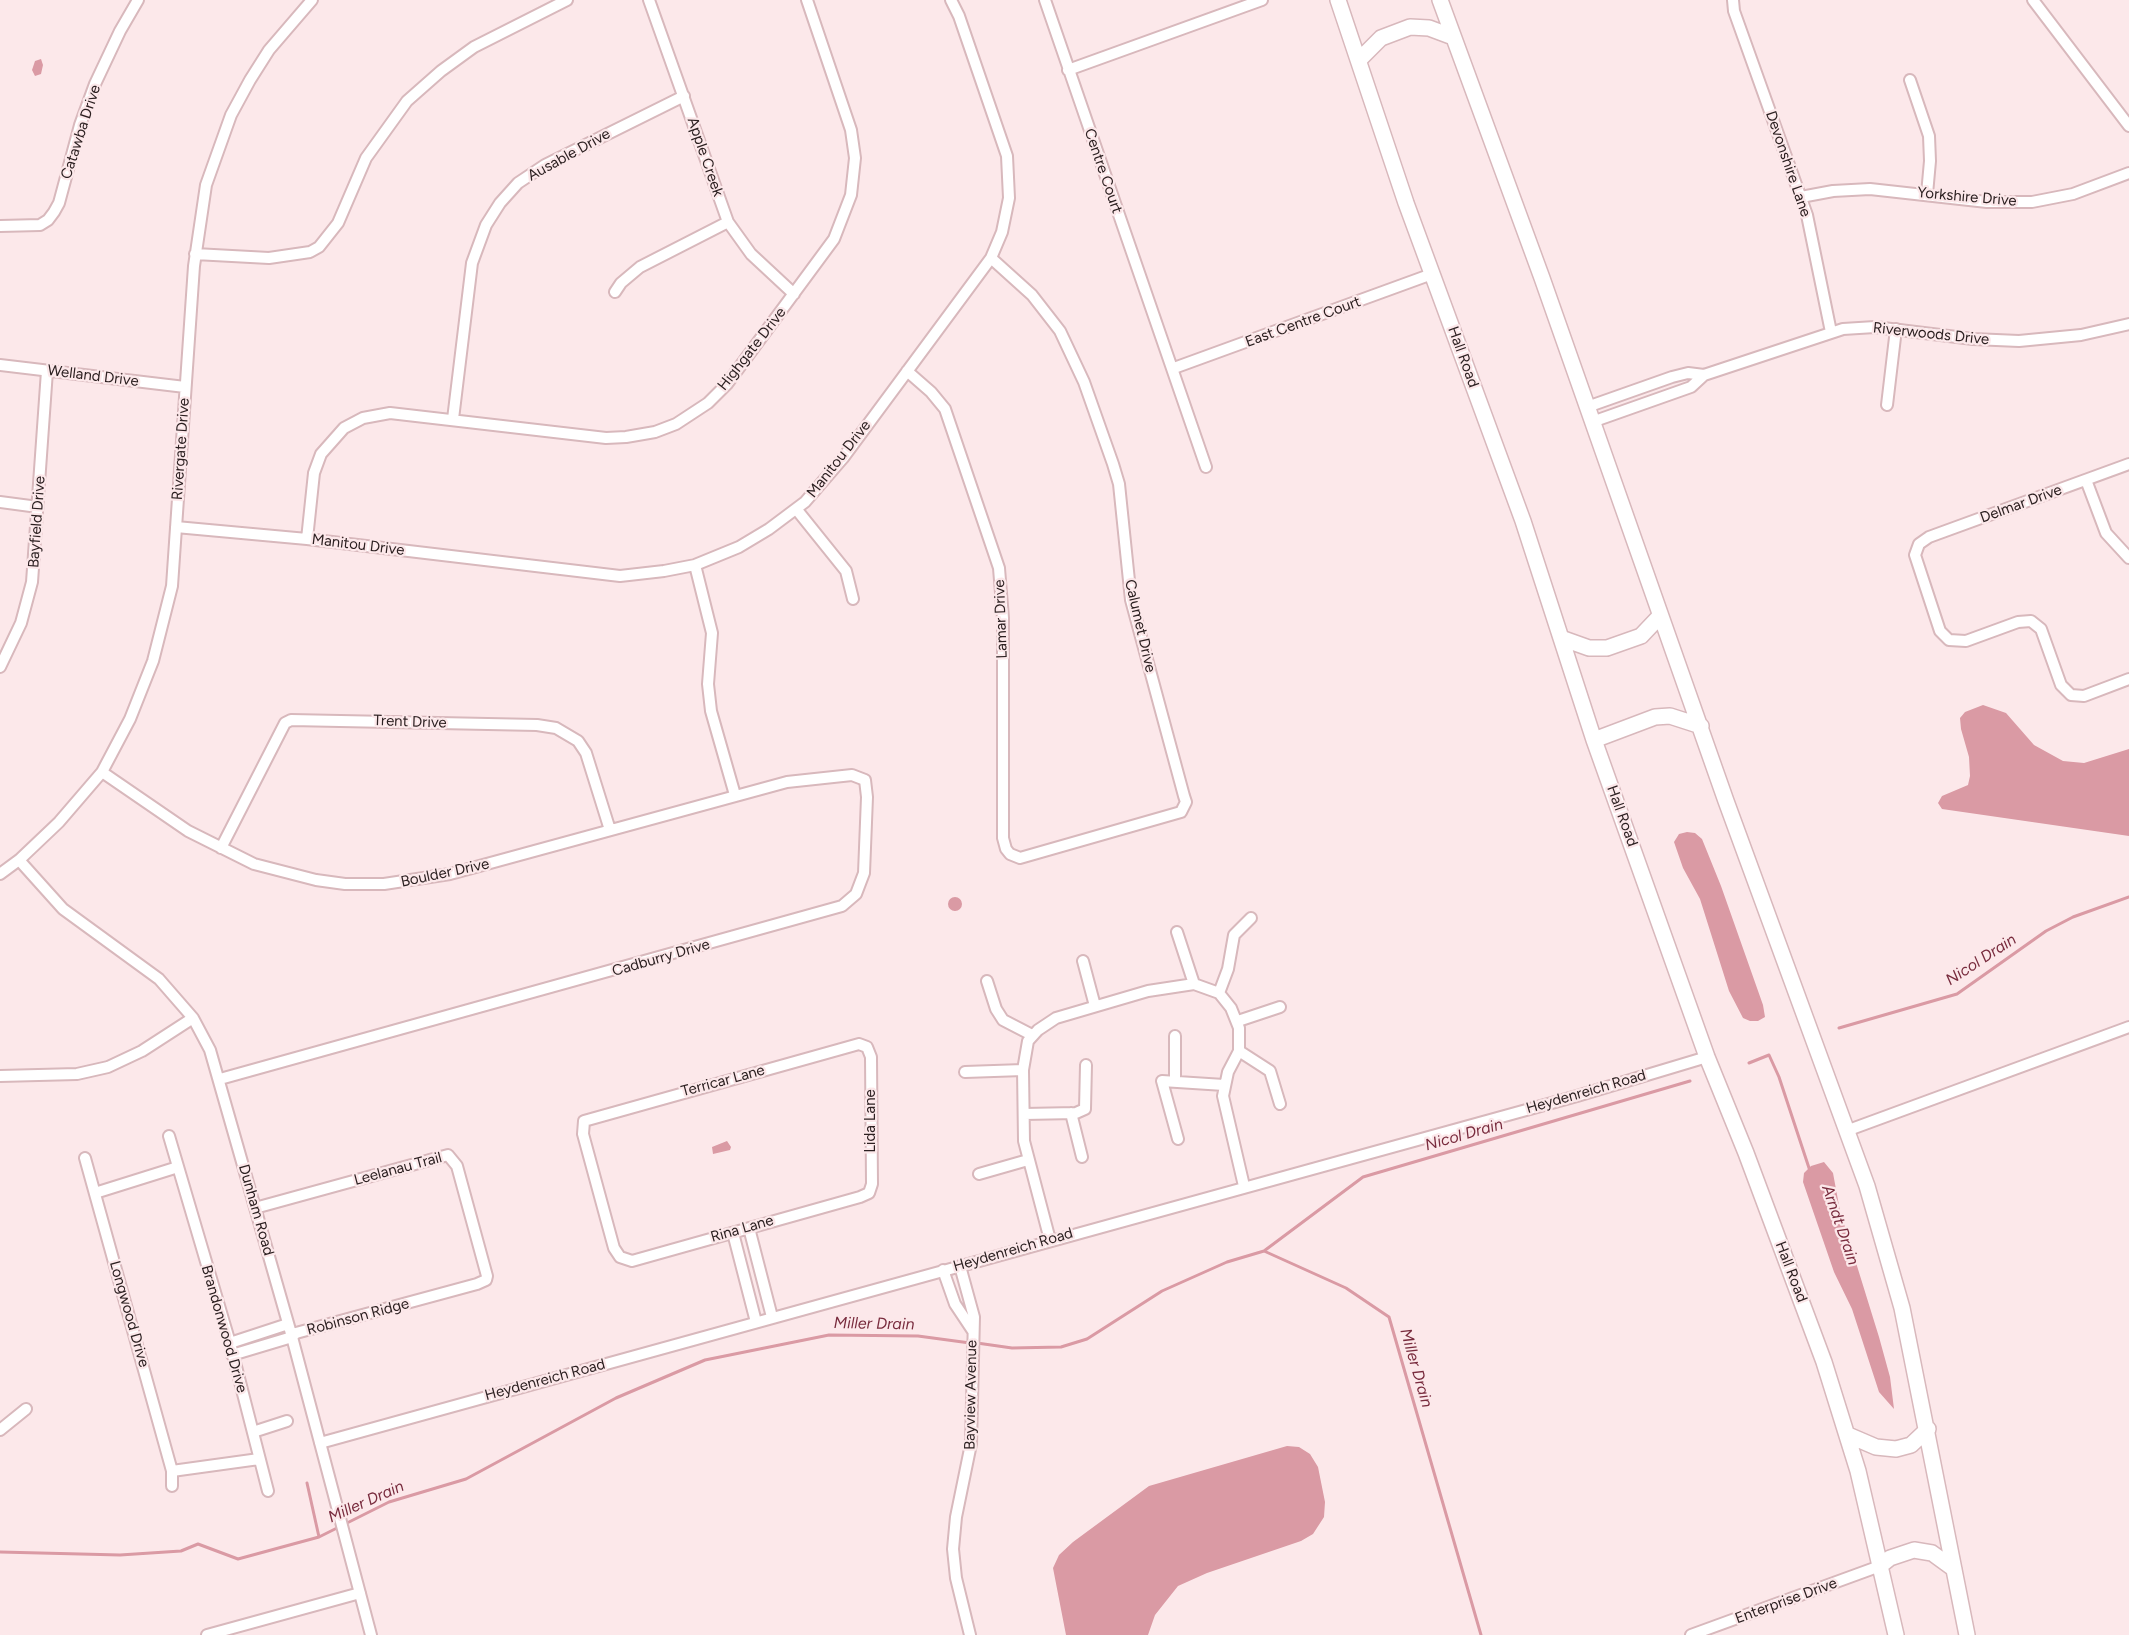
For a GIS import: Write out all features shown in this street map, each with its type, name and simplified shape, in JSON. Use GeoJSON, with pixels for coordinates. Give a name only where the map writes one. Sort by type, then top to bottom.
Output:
{"type":"FeatureCollection","features":[{"type":"Feature","properties":{"kind":"highway","name":"Hall Road"},"geometry":{"type":"LineString","coordinates":[[1338,0],[1432,274],[1523,521],[1594,740],[1707,1058],[1746,1152],[1804,1304],[1848,1434],[1896,1635]]}},
{"type":"Feature","properties":{"kind":"highway"},"geometry":{"type":"LineString","coordinates":[[1440,0],[1846,1131],[1892,1269],[1928,1429],[1967,1635]]}},
{"type":"Feature","properties":{"kind":"highway"},"geometry":{"type":"LineString","coordinates":[[1359,59],[1381,38],[1410,27],[1428,28],[1453,37]]}},
{"type":"Feature","properties":{"kind":"highway"},"geometry":{"type":"LineString","coordinates":[[1561,638],[1589,648],[1606,648],[1641,636],[1660,616]]}},
{"type":"Feature","properties":{"kind":"highway"},"geometry":{"type":"LineString","coordinates":[[1594,740],[1655,717],[1670,716],[1701,726]]}},
{"type":"Feature","properties":{"kind":"highway"},"geometry":{"type":"LineString","coordinates":[[1848,1434],[1876,1447],[1896,1449],[1911,1445],[1928,1429]]}},
{"type":"Feature","properties":{"kind":"highway"},"geometry":{"type":"LineString","coordinates":[[1880,1566],[1890,1558],[1914,1550],[1932,1553],[1954,1569]]}},
{"type":"Feature","properties":{"kind":"street","name":"Catawba Drive"},"geometry":{"type":"LineString","coordinates":[[0,226],[40,225],[54,212],[59,203],[80,125],[95,84],[120,31],[138,0]]}},
{"type":"Feature","properties":{"kind":"street","name":"Rivergate Drive"},"geometry":{"type":"LineString","coordinates":[[0,874],[19,860],[73,807],[102,772],[130,719],[153,661],[172,586],[195,254],[206,185],[231,115],[269,50],[312,0]]}},
{"type":"Feature","properties":{"kind":"street"},"geometry":{"type":"LineString","coordinates":[[195,254],[269,258],[310,252],[319,247],[338,223],[366,158],[406,101],[441,70],[474,47],[567,0]]}},
{"type":"Feature","properties":{"kind":"street","name":"Apple Creek"},"geometry":{"type":"LineString","coordinates":[[649,0],[728,222],[751,254],[794,294]]}},
{"type":"Feature","properties":{"kind":"street","name":"Highgate Drive"},"geometry":{"type":"LineString","coordinates":[[307,539],[314,474],[326,446],[344,428],[371,415],[390,412],[606,438],[655,432],[676,424],[708,403],[727,384],[839,231],[851,195],[855,170],[854,144],[848,117],[807,0]]}},
{"type":"Feature","properties":{"kind":"street","name":"Manitou Drive"},"geometry":{"type":"LineString","coordinates":[[176,527],[307,539],[591,575],[645,574],[695,564],[755,538],[796,510],[839,462],[991,258],[1007,215],[1009,164],[959,16],[951,0]]}},
{"type":"Feature","properties":{"kind":"street","name":"Centre Court"},"geometry":{"type":"LineString","coordinates":[[1045,0],[1174,368],[1206,467]]}},
{"type":"Feature","properties":{"kind":"street"},"geometry":{"type":"LineString","coordinates":[[1068,70],[1262,0]]}},
{"type":"Feature","properties":{"kind":"street","name":"Devonshire Lane"},"geometry":{"type":"LineString","coordinates":[[1733,0],[1734,11],[1801,197],[1814,244],[1831,332]]}},
{"type":"Feature","properties":{"kind":"street"},"geometry":{"type":"LineString","coordinates":[[2033,0],[2129,126]]}},
{"type":"Feature","properties":{"kind":"street"},"geometry":{"type":"LineString","coordinates":[[1910,80],[1929,136],[1930,161],[1927,194]]}},
{"type":"Feature","properties":{"kind":"street","name":"Ausable Drive"},"geometry":{"type":"LineString","coordinates":[[453,419],[472,263],[480,236],[493,213],[518,183],[545,165],[684,96]]}},
{"type":"Feature","properties":{"kind":"street","name":"Yorkshire Drive"},"geometry":{"type":"LineString","coordinates":[[1801,197],[1855,189],[1927,194],[1987,202],[2032,202],[2081,192],[2129,173]]}},
{"type":"Feature","properties":{"kind":"street"},"geometry":{"type":"LineString","coordinates":[[615,292],[621,283],[640,267],[728,222]]}},
{"type":"Feature","properties":{"kind":"street","name":"Calumet Drive"},"geometry":{"type":"LineString","coordinates":[[991,258],[1024,286],[1060,331],[1084,382],[1117,474],[1131,600],[1186,802],[1181,812],[1172,817],[1020,858],[1010,854]]}},
{"type":"Feature","properties":{"kind":"street","name":"East Centre Court"},"geometry":{"type":"LineString","coordinates":[[1174,368],[1432,274]]}},
{"type":"Feature","properties":{"kind":"street","name":"Riverwoods Drive"},"geometry":{"type":"LineString","coordinates":[[1592,422],[1691,387],[1704,375],[1831,332],[1857,328],[1896,329],[1974,339],[2019,341],[2081,335],[2129,324]]}},
{"type":"Feature","properties":{"kind":"street"},"geometry":{"type":"LineString","coordinates":[[1887,405],[1896,329]]}},
{"type":"Feature","properties":{"kind":"street","name":"Welland Drive"},"geometry":{"type":"LineString","coordinates":[[0,365],[186,387]]}},
{"type":"Feature","properties":{"kind":"street","name":"Bayfield Drive"},"geometry":{"type":"LineString","coordinates":[[0,667],[21,623],[32,582],[47,371]]}},
{"type":"Feature","properties":{"kind":"street","name":"Lamar Drive"},"geometry":{"type":"LineString","coordinates":[[907,371],[945,408],[999,568],[1003,618],[1003,838],[1010,854]]}},
{"type":"Feature","properties":{"kind":"street","name":"Riverwoods Drive"},"geometry":{"type":"LineString","coordinates":[[1587,407],[1688,373],[1704,375]]}},
{"type":"Feature","properties":{"kind":"street"},"geometry":{"type":"LineString","coordinates":[[1660,381],[1665,396]]}},
{"type":"Feature","properties":{"kind":"street","name":"Delmar Drive"},"geometry":{"type":"LineString","coordinates":[[2129,465],[1929,537],[1916,549],[1916,561],[1940,631],[1949,640],[1966,641],[2018,622],[2031,621],[2041,629],[2061,685],[2071,695],[2084,696],[2129,679]]}},
{"type":"Feature","properties":{"kind":"street"},"geometry":{"type":"LineString","coordinates":[[2086,480],[2106,533],[2129,558]]}},
{"type":"Feature","properties":{"kind":"street"},"geometry":{"type":"LineString","coordinates":[[0,502],[38,507]]}},
{"type":"Feature","properties":{"kind":"street"},"geometry":{"type":"LineString","coordinates":[[796,510],[846,571],[853,599]]}},
{"type":"Feature","properties":{"kind":"street"},"geometry":{"type":"LineString","coordinates":[[695,564],[712,633],[708,684],[711,711],[735,795]]}},
{"type":"Feature","properties":{"kind":"street","name":"Trent Drive"},"geometry":{"type":"LineString","coordinates":[[221,848],[285,723],[291,720],[530,725],[556,728],[578,741],[586,753],[610,830]]}},
{"type":"Feature","properties":{"kind":"street","name":"Boulder Drive"},"geometry":{"type":"LineString","coordinates":[[102,772],[188,831],[254,864],[316,880],[345,884],[384,884],[450,874],[735,795]]}},
{"type":"Feature","properties":{"kind":"street","name":"Cadburry Drive"},"geometry":{"type":"LineString","coordinates":[[220,1079],[818,914],[842,906],[856,894],[864,873],[867,797],[865,780],[861,776],[787,782],[735,795]]}},
{"type":"Feature","properties":{"kind":"street","name":"Dunham Road"},"geometry":{"type":"LineString","coordinates":[[19,860],[63,909],[159,979],[193,1018],[210,1050],[292,1337],[371,1635]]}},
{"type":"Feature","properties":{"kind":"street"},"geometry":{"type":"LineString","coordinates":[[1219,993],[1228,969],[1234,935],[1251,918]]}},
{"type":"Feature","properties":{"kind":"street"},"geometry":{"type":"LineString","coordinates":[[1177,932],[1194,984]]}},
{"type":"Feature","properties":{"kind":"street"},"geometry":{"type":"LineString","coordinates":[[1083,961],[1095,1006]]}},
{"type":"Feature","properties":{"kind":"street"},"geometry":{"type":"LineString","coordinates":[[987,981],[996,1009],[1003,1020],[1032,1035]]}},
{"type":"Feature","properties":{"kind":"street"},"geometry":{"type":"LineString","coordinates":[[1050,1240],[1028,1160],[1024,1114],[1025,1048],[1032,1035],[1056,1018],[1156,989],[1194,984],[1219,993],[1238,1021],[1239,1051],[1224,1084],[1224,1108],[1244,1186]]}},
{"type":"Feature","properties":{"kind":"street"},"geometry":{"type":"LineString","coordinates":[[1238,1021],[1280,1007]]}},
{"type":"Feature","properties":{"kind":"street"},"geometry":{"type":"LineString","coordinates":[[0,1076],[77,1074],[108,1067],[141,1051],[193,1018]]}},
{"type":"Feature","properties":{"kind":"street"},"geometry":{"type":"LineString","coordinates":[[1846,1131],[2129,1027]]}},
{"type":"Feature","properties":{"kind":"street"},"geometry":{"type":"LineString","coordinates":[[1175,1036],[1175,1082]]}},
{"type":"Feature","properties":{"kind":"street","name":"Terricar Lane"},"geometry":{"type":"LineString","coordinates":[[620,1257],[614,1248],[583,1134],[584,1121],[853,1045],[864,1045]]}},
{"type":"Feature","properties":{"kind":"street","name":"Lida Lane"},"geometry":{"type":"LineString","coordinates":[[864,1045],[871,1057],[872,1184],[865,1196]]}},
{"type":"Feature","properties":{"kind":"street"},"geometry":{"type":"LineString","coordinates":[[1239,1051],[1270,1071],[1280,1104]]}},
{"type":"Feature","properties":{"kind":"street","name":"Heydenreich Road"},"geometry":{"type":"LineString","coordinates":[[320,1443],[1707,1058]]}},
{"type":"Feature","properties":{"kind":"street"},"geometry":{"type":"LineString","coordinates":[[1024,1114],[1071,1113],[1085,1109],[1086,1065]]}},
{"type":"Feature","properties":{"kind":"street"},"geometry":{"type":"LineString","coordinates":[[965,1072],[1023,1071]]}},
{"type":"Feature","properties":{"kind":"street"},"geometry":{"type":"LineString","coordinates":[[1178,1139],[1162,1081],[1224,1084]]}},
{"type":"Feature","properties":{"kind":"street"},"geometry":{"type":"LineString","coordinates":[[1071,1113],[1082,1157]]}},
{"type":"Feature","properties":{"kind":"street","name":"Brandonwood Drive"},"geometry":{"type":"LineString","coordinates":[[169,1136],[230,1343],[268,1491]]}},
{"type":"Feature","properties":{"kind":"street","name":"Leelanau Trail"},"geometry":{"type":"LineString","coordinates":[[255,1208],[448,1155],[457,1166],[486,1272],[486,1280]]}},
{"type":"Feature","properties":{"kind":"street","name":"Longwood Drive"},"geometry":{"type":"LineString","coordinates":[[85,1158],[172,1471],[172,1486]]}},
{"type":"Feature","properties":{"kind":"street"},"geometry":{"type":"LineString","coordinates":[[979,1174],[1028,1160]]}},
{"type":"Feature","properties":{"kind":"street"},"geometry":{"type":"LineString","coordinates":[[95,1193],[178,1167]]}},
{"type":"Feature","properties":{"kind":"street","name":"Rina Lane"},"geometry":{"type":"LineString","coordinates":[[620,1257],[632,1261],[865,1196]]}},
{"type":"Feature","properties":{"kind":"street"},"geometry":{"type":"LineString","coordinates":[[749,1228],[772,1317]]}},
{"type":"Feature","properties":{"kind":"street"},"geometry":{"type":"LineString","coordinates":[[733,1233],[756,1322]]}},
{"type":"Feature","properties":{"kind":"street","name":"Bayview Avenue"},"geometry":{"type":"LineString","coordinates":[[960,1266],[973,1311],[970,1451],[956,1516],[952,1549],[956,1578],[970,1635]]}},
{"type":"Feature","properties":{"kind":"street","name":"Bayview Avenue"},"geometry":{"type":"LineString","coordinates":[[944,1270],[955,1304],[973,1331]]}},
{"type":"Feature","properties":{"kind":"street","name":"Robinson Ridge"},"geometry":{"type":"LineString","coordinates":[[232,1355],[292,1337],[296,1333],[471,1287],[486,1280]]}},
{"type":"Feature","properties":{"kind":"street","name":"Robinson Ridge"},"geometry":{"type":"LineString","coordinates":[[230,1343],[288,1324]]}},
{"type":"Feature","properties":{"kind":"street"},"geometry":{"type":"LineString","coordinates":[[0,1430],[26,1409]]}},
{"type":"Feature","properties":{"kind":"street"},"geometry":{"type":"LineString","coordinates":[[253,1432],[287,1421]]}},
{"type":"Feature","properties":{"kind":"street"},"geometry":{"type":"LineString","coordinates":[[172,1471],[259,1459]]}},
{"type":"Feature","properties":{"kind":"street","name":"Enterprise Drive"},"geometry":{"type":"LineString","coordinates":[[1691,1635],[1880,1566]]}},
{"type":"Feature","properties":{"kind":"street"},"geometry":{"type":"LineString","coordinates":[[207,1635],[360,1593]]}},
{"type":"Feature","properties":{"kind":"water"},"geometry":{"type":"Polygon","coordinates":[[[41,59],[43,65],[41,74],[35,76],[32,70],[35,61],[41,59]]]}},
{"type":"Feature","properties":{"kind":"water"},"geometry":{"type":"Polygon","coordinates":[[[1983,705],[2006,713],[2034,745],[2063,761],[2084,763],[2129,749],[2129,836],[1942,809],[1938,803],[1942,796],[1968,785],[1970,776],[1969,757],[1960,718],[1965,712],[1983,705]]]}},
{"type":"Feature","properties":{"kind":"water"},"geometry":{"type":"Polygon","coordinates":[[[1695,833],[1702,839],[1721,886],[1763,1005],[1765,1017],[1758,1021],[1743,1018],[1729,991],[1700,899],[1683,868],[1674,842],[1679,834],[1695,833]]]}},
{"type":"Feature","properties":{"kind":"water"},"geometry":{"type":"Polygon","coordinates":[[[955,897],[960,899],[962,904],[960,909],[955,911],[950,909],[948,904],[950,899],[955,897]]]}},
{"type":"Feature","properties":{"kind":"water"},"geometry":{"type":"Polygon","coordinates":[[[727,1141],[731,1147],[730,1150],[713,1154],[712,1147],[727,1141]]]}},
{"type":"Feature","properties":{"kind":"water"},"geometry":{"type":"Polygon","coordinates":[[[1824,1162],[1833,1173],[1840,1211],[1890,1377],[1894,1409],[1879,1392],[1852,1309],[1834,1272],[1803,1182],[1804,1173],[1811,1166],[1824,1162]]]}},
{"type":"Feature","properties":{"kind":"water"},"geometry":{"type":"Polygon","coordinates":[[[1287,1446],[1299,1447],[1310,1454],[1318,1467],[1325,1502],[1324,1517],[1313,1534],[1301,1541],[1207,1573],[1178,1586],[1155,1615],[1148,1635],[1066,1635],[1053,1568],[1059,1555],[1073,1542],[1149,1486],[1287,1446]]]}},
{"type":"Feature","properties":{"kind":"waterway","name":"Nicol Drain"},"geometry":{"type":"LineString","coordinates":[[1839,1028],[1957,994],[2046,931],[2073,917],[2129,897]]}},
{"type":"Feature","properties":{"kind":"waterway","name":"Arndt Drain"},"geometry":{"type":"LineString","coordinates":[[1749,1063],[1769,1055],[1779,1077],[1810,1171]]}},
{"type":"Feature","properties":{"kind":"waterway","name":"Nicol Drain"},"geometry":{"type":"LineString","coordinates":[[977,1343],[1012,1348],[1061,1347],[1087,1339],[1162,1291],[1227,1262],[1264,1251],[1363,1177],[1690,1081]]}},
{"type":"Feature","properties":{"kind":"waterway","name":"Miller Drain"},"geometry":{"type":"LineString","coordinates":[[1264,1251],[1346,1288],[1389,1317],[1481,1635]]}},
{"type":"Feature","properties":{"kind":"waterway","name":"Miller Drain"},"geometry":{"type":"LineString","coordinates":[[345,1524],[389,1502],[466,1479],[616,1398],[705,1360],[829,1335],[918,1336],[970,1343]]}},
{"type":"Feature","properties":{"kind":"waterway"},"geometry":{"type":"LineString","coordinates":[[307,1483],[319,1537]]}},
{"type":"Feature","properties":{"kind":"waterway","name":"Miller Drain"},"geometry":{"type":"LineString","coordinates":[[0,1552],[120,1555],[181,1551],[198,1544],[238,1559],[319,1537],[339,1527]]}}]}
